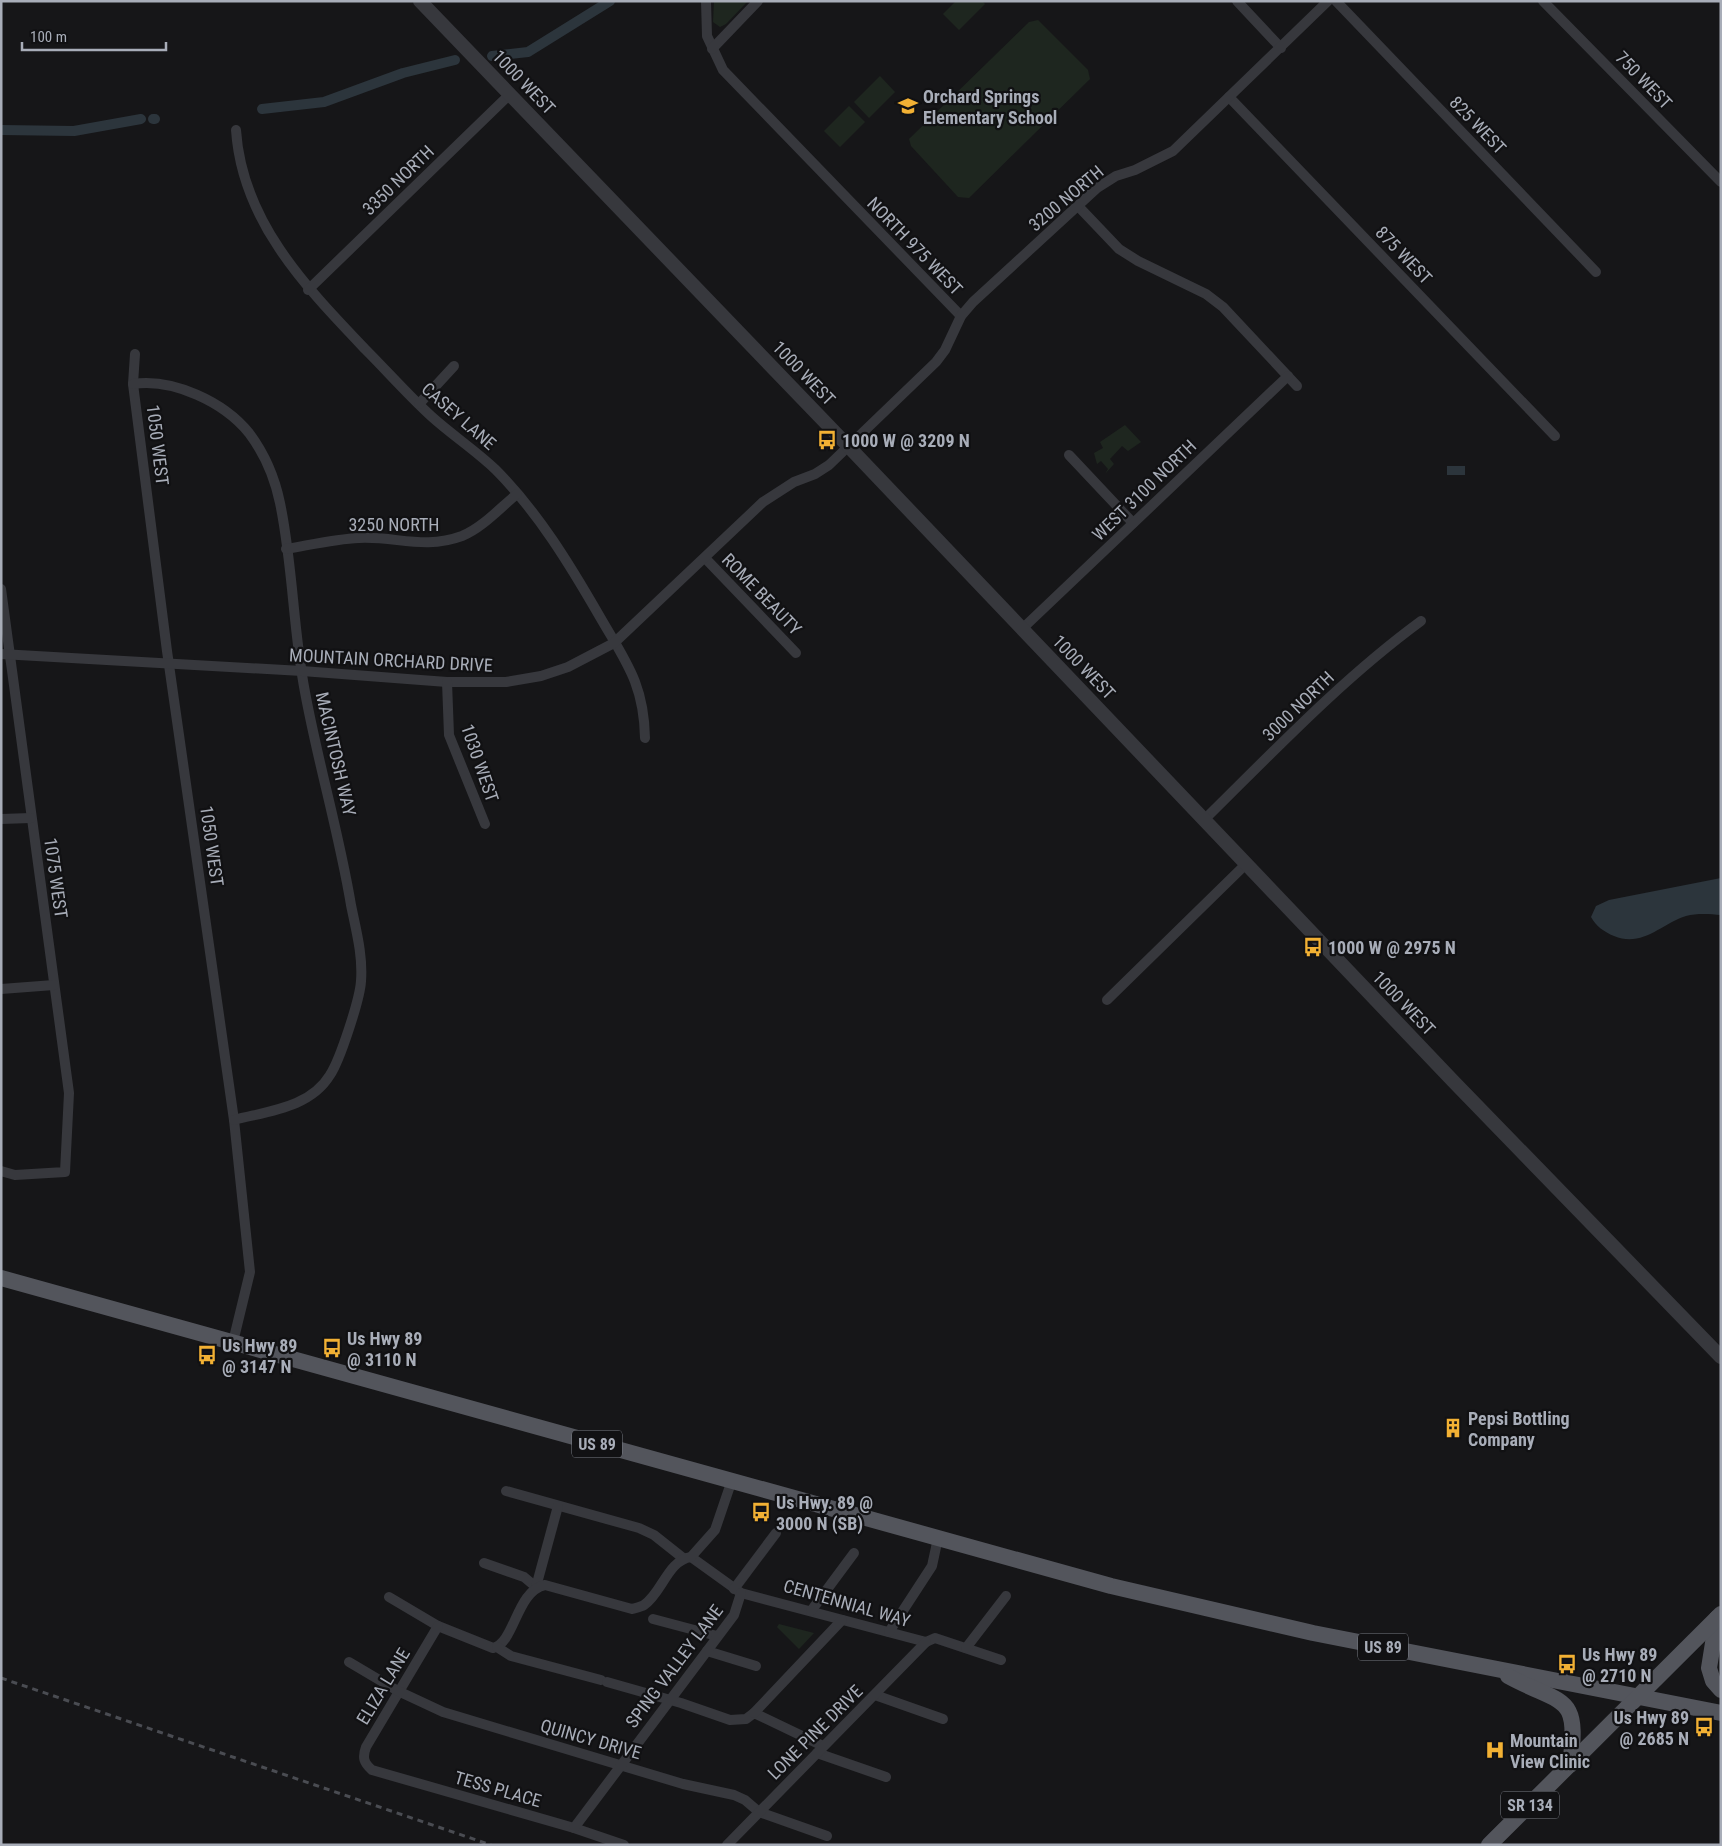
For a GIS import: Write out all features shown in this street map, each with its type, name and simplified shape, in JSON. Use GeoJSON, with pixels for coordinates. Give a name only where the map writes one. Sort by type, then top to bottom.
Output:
{"type":"FeatureCollection","features":[{"type":"Feature","properties":{"kind":"main road","name":"US 89"},"geometry":{"type":"LineString","coordinates":[[1,1278],[938,1538],[1194,1607],[1721,1713]]}},
{"type":"Feature","properties":{"kind":"main road"},"geometry":{"type":"LineString","coordinates":[[1719,1616],[1709,1668],[1713,1681],[1721,1690]]}},
{"type":"Feature","properties":{"kind":"main road","name":"SR 134"},"geometry":{"type":"LineString","coordinates":[[1490,1845],[1719,1616]]}},
{"type":"Feature","properties":{"kind":"main road"},"geometry":{"type":"LineString","coordinates":[[1492,1668],[1552,1697],[1566,1706],[1572,1715],[1574,1727],[1570,1765]]}},
{"type":"Feature","properties":{"kind":"street","name":"1000 WEST"},"geometry":{"type":"LineString","coordinates":[[420,1],[1721,1357]]}},
{"type":"Feature","properties":{"kind":"street","name":"NORTH 975 WEST"},"geometry":{"type":"LineString","coordinates":[[706,1],[707,36],[723,70],[742,92],[961,316]]}},
{"type":"Feature","properties":{"kind":"street"},"geometry":{"type":"LineString","coordinates":[[712,49],[758,1]]}},
{"type":"Feature","properties":{"kind":"street"},"geometry":{"type":"LineString","coordinates":[[1237,1],[1281,48]]}},
{"type":"Feature","properties":{"kind":"street","name":"3200 NORTH"},"geometry":{"type":"LineString","coordinates":[[849,447],[936,362],[946,350],[961,316],[985,290],[1098,188],[1116,176],[1135,170],[1173,151],[1328,1]]}},
{"type":"Feature","properties":{"kind":"street","name":"825 WEST"},"geometry":{"type":"LineString","coordinates":[[1336,1],[1596,272]]}},
{"type":"Feature","properties":{"kind":"street","name":"750 WEST"},"geometry":{"type":"LineString","coordinates":[[1543,1],[1721,182]]}},
{"type":"Feature","properties":{"kind":"street","name":"3350 NORTH"},"geometry":{"type":"LineString","coordinates":[[308,290],[510,94]]}},
{"type":"Feature","properties":{"kind":"street","name":"875 WEST"},"geometry":{"type":"LineString","coordinates":[[1229,98],[1555,436]]}},
{"type":"Feature","properties":{"kind":"street","name":"CASEY LANE"},"geometry":{"type":"LineString","coordinates":[[236,130],[238,158],[250,194],[264,226],[308,290],[419,404],[496,470],[517,494],[567,560],[637,682],[645,714],[645,738]]}},
{"type":"Feature","properties":{"kind":"street"},"geometry":{"type":"LineString","coordinates":[[1078,206],[1119,249],[1138,261],[1206,294],[1223,307],[1298,386]]}},
{"type":"Feature","properties":{"kind":"street","name":"1050 WEST"},"geometry":{"type":"LineString","coordinates":[[135,354],[134,384],[169,664],[234,1120],[250,1272],[233,1342]]}},
{"type":"Feature","properties":{"kind":"street"},"geometry":{"type":"LineString","coordinates":[[419,404],[454,366]]}},
{"type":"Feature","properties":{"kind":"street","name":"WEST 3100 NORTH"},"geometry":{"type":"LineString","coordinates":[[1022,629],[1288,376]]}},
{"type":"Feature","properties":{"kind":"street","name":"MACINTOSH WAY"},"geometry":{"type":"LineString","coordinates":[[134,384],[150,381],[178,387],[214,403],[249,433],[270,470],[280,503],[302,671],[342,850],[361,958],[361,982],[355,1009],[330,1075],[314,1093],[298,1104],[234,1120]]}},
{"type":"Feature","properties":{"kind":"street","name":"MOUNTAIN ORCHARD DRIVE"},"geometry":{"type":"LineString","coordinates":[[6,654],[302,671],[447,682],[506,682],[541,676],[568,667],[614,643],[763,502],[794,482],[815,474],[829,465],[849,447]]}},
{"type":"Feature","properties":{"kind":"street"},"geometry":{"type":"LineString","coordinates":[[1069,455],[1132,523]]}},
{"type":"Feature","properties":{"kind":"street","name":"3250 NORTH"},"geometry":{"type":"LineString","coordinates":[[286,549],[357,538],[431,544],[444,541],[464,535],[517,494]]}},
{"type":"Feature","properties":{"kind":"street","name":"ROME BEAUTY"},"geometry":{"type":"LineString","coordinates":[[705,558],[796,653]]}},
{"type":"Feature","properties":{"kind":"street","name":"1075 WEST"},"geometry":{"type":"LineString","coordinates":[[1,589],[6,654],[69,1093],[65,1172],[15,1175],[1,1171]]}},
{"type":"Feature","properties":{"kind":"street","name":"3000 NORTH"},"geometry":{"type":"LineString","coordinates":[[1204,820],[1354,674],[1421,621]]}},
{"type":"Feature","properties":{"kind":"street","name":"1030 WEST"},"geometry":{"type":"LineString","coordinates":[[447,682],[449,735],[485,824]]}},
{"type":"Feature","properties":{"kind":"street"},"geometry":{"type":"LineString","coordinates":[[1,819],[31,818]]}},
{"type":"Feature","properties":{"kind":"street"},"geometry":{"type":"LineString","coordinates":[[1107,1000],[1246,864]]}},
{"type":"Feature","properties":{"kind":"street"},"geometry":{"type":"LineString","coordinates":[[1,989],[54,985]]}},
{"type":"Feature","properties":{"kind":"street"},"geometry":{"type":"LineString","coordinates":[[536,1587],[545,1585],[632,1609],[644,1605],[715,1530],[732,1480]]}},
{"type":"Feature","properties":{"kind":"street","name":"CENTENNIAL WAY"},"geometry":{"type":"LineString","coordinates":[[506,1491],[639,1528],[654,1535],[738,1591],[926,1642],[935,1638],[1001,1660]]}},
{"type":"Feature","properties":{"kind":"street"},"geometry":{"type":"LineString","coordinates":[[497,1647],[503,1641],[528,1595],[536,1587],[558,1506]]}},
{"type":"Feature","properties":{"kind":"street","name":"SPING VALLEY LANE"},"geometry":{"type":"LineString","coordinates":[[574,1828],[734,1615],[738,1591],[776,1533]]}},
{"type":"Feature","properties":{"kind":"street"},"geometry":{"type":"LineString","coordinates":[[889,1632],[932,1566],[938,1538]]}},
{"type":"Feature","properties":{"kind":"street"},"geometry":{"type":"LineString","coordinates":[[811,1611],[854,1553]]}},
{"type":"Feature","properties":{"kind":"street"},"geometry":{"type":"LineString","coordinates":[[484,1562],[524,1577],[536,1587]]}},
{"type":"Feature","properties":{"kind":"street"},"geometry":{"type":"LineString","coordinates":[[966,1648],[1006,1596]]}},
{"type":"Feature","properties":{"kind":"street"},"geometry":{"type":"LineString","coordinates":[[389,1597],[438,1626],[482,1645],[497,1647],[511,1656],[739,1721],[746,1720],[754,1713],[842,1620]]}},
{"type":"Feature","properties":{"kind":"street"},"geometry":{"type":"LineString","coordinates":[[653,1619],[717,1636]]}},
{"type":"Feature","properties":{"kind":"street","name":"ELIZA LANE"},"geometry":{"type":"LineString","coordinates":[[365,1764],[363,1755],[366,1747],[438,1626]]}},
{"type":"Feature","properties":{"kind":"street","name":"LONE PINE DRIVE"},"geometry":{"type":"LineString","coordinates":[[727,1845],[926,1642]]}},
{"type":"Feature","properties":{"kind":"street"},"geometry":{"type":"LineString","coordinates":[[707,1650],[756,1666]]}},
{"type":"Feature","properties":{"kind":"street","name":"QUINCY DRIVE"},"geometry":{"type":"LineString","coordinates":[[349,1662],[398,1691],[443,1712],[683,1784],[734,1795],[745,1800],[759,1812],[827,1836]]}},
{"type":"Feature","properties":{"kind":"street"},"geometry":{"type":"LineString","coordinates":[[875,1695],[943,1719]]}},
{"type":"Feature","properties":{"kind":"street"},"geometry":{"type":"LineString","coordinates":[[754,1713],[820,1749],[886,1777]]}},
{"type":"Feature","properties":{"kind":"street","name":"TESS PLACE"},"geometry":{"type":"LineString","coordinates":[[365,1764],[372,1770],[574,1828],[624,1845]]}},
{"type":"Feature","properties":{"kind":"shaded area"},"geometry":{"type":"Polygon","coordinates":[[[714,1],[748,1],[726,24],[720,27],[713,22],[714,1]]]}},
{"type":"Feature","properties":{"kind":"shaded area"},"geometry":{"type":"Polygon","coordinates":[[[956,1],[982,1],[985,4],[959,30],[943,14],[956,1]]]}},
{"type":"Feature","properties":{"kind":"shaded area"},"geometry":{"type":"Polygon","coordinates":[[[1038,20],[1088,70],[1090,79],[969,198],[958,197],[911,146],[909,139],[1029,22],[1038,20]]]}},
{"type":"Feature","properties":{"kind":"shaded area"},"geometry":{"type":"Polygon","coordinates":[[[880,76],[895,92],[869,118],[854,102],[880,76]]]}},
{"type":"Feature","properties":{"kind":"shaded area"},"geometry":{"type":"Polygon","coordinates":[[[849,106],[865,122],[840,147],[824,131],[849,106]]]}},
{"type":"Feature","properties":{"kind":"shaded area"},"geometry":{"type":"Polygon","coordinates":[[[1125,425],[1141,442],[1128,451],[1122,446],[1110,459],[1114,464],[1105,474],[1108,469],[1101,461],[1097,464],[1094,453],[1103,448],[1100,442],[1125,425]]]}},
{"type":"Feature","properties":{"kind":"shaded area"},"geometry":{"type":"Polygon","coordinates":[[[1447,466],[1465,466],[1465,475],[1447,475],[1447,466]]]}},
{"type":"Feature","properties":{"kind":"shaded area"},"geometry":{"type":"Polygon","coordinates":[[[1721,878],[1721,915],[1699,914],[1686,916],[1651,934],[1634,939],[1624,939],[1604,931],[1591,917],[1596,906],[1609,900],[1721,878]]]}},
{"type":"Feature","properties":{"kind":"shaded area"},"geometry":{"type":"Polygon","coordinates":[[[779,1624],[814,1633],[799,1649],[777,1627],[779,1624]]]}},
{"type":"Feature","properties":{"kind":"waterway"},"geometry":{"type":"LineString","coordinates":[[492,56],[528,52],[610,1]]}},
{"type":"Feature","properties":{"kind":"waterway"},"geometry":{"type":"LineString","coordinates":[[262,109],[324,102],[403,73],[455,60]]}},
{"type":"Feature","properties":{"kind":"waterway"},"geometry":{"type":"LineString","coordinates":[[1,130],[74,131],[141,119]]}},
{"type":"Feature","properties":{"kind":"railway"},"geometry":{"type":"LineString","coordinates":[[1,1678],[491,1845]]}},
{"type":"Feature","properties":{"kind":"place","name":"Orchard Springs Elementary School"},"geometry":{"type":"Point","coordinates":[908,106]}},
{"type":"Feature","properties":{"kind":"place","name":"1000 W @ 3209 N"},"geometry":{"type":"Point","coordinates":[827,440]}},
{"type":"Feature","properties":{"kind":"place","name":"1000 W @ 2975 N"},"geometry":{"type":"Point","coordinates":[1313,947]}},
{"type":"Feature","properties":{"kind":"place","name":"Us Hwy 89 @ 3110 N"},"geometry":{"type":"Point","coordinates":[332,1348]}},
{"type":"Feature","properties":{"kind":"place","name":"Us Hwy 89 @ 3147 N"},"geometry":{"type":"Point","coordinates":[207,1355]}},
{"type":"Feature","properties":{"kind":"place","name":"Pepsi Bottling Company"},"geometry":{"type":"Point","coordinates":[1453,1428]}},
{"type":"Feature","properties":{"kind":"place","name":"Us Hwy. 89 @ 3000 N (SB)"},"geometry":{"type":"Point","coordinates":[761,1512]}},
{"type":"Feature","properties":{"kind":"place","name":"Us Hwy 89 @ 2710 N"},"geometry":{"type":"Point","coordinates":[1567,1664]}},
{"type":"Feature","properties":{"kind":"place","name":"Us Hwy 89 @ 2685 N"},"geometry":{"type":"Point","coordinates":[1704,1727]}},
{"type":"Feature","properties":{"kind":"place","name":"Mountain View Clinic"},"geometry":{"type":"Point","coordinates":[1495,1750]}}]}
